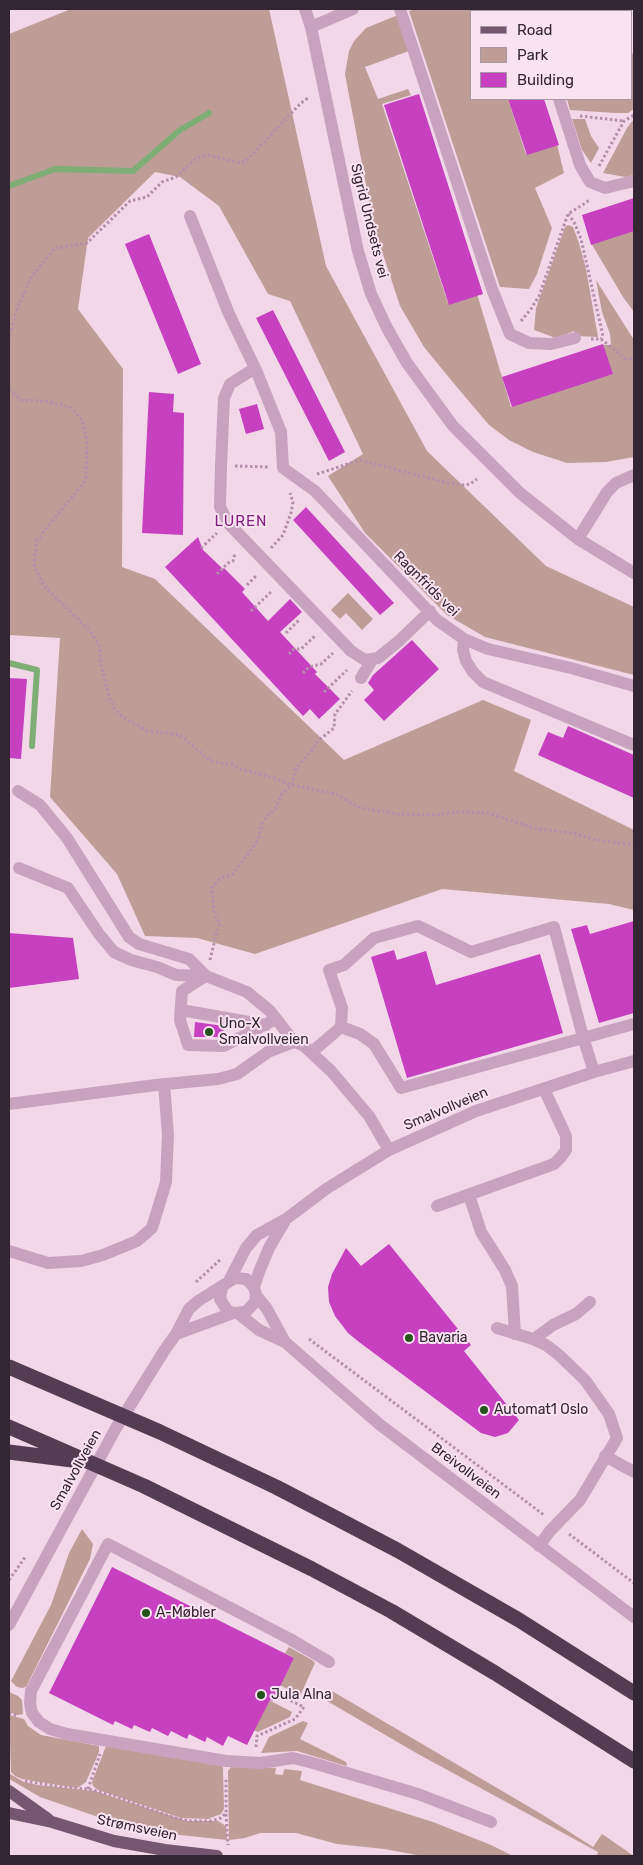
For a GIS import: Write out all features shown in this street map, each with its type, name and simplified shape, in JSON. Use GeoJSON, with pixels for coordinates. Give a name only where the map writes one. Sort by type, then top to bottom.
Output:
{"type":"FeatureCollection","features":[{"type":"Feature","properties":{"kind":"highway"},"geometry":{"type":"LineString","coordinates":[[9,1367],[160,1432],[398,1550],[519,1620],[634,1693]]}},
{"type":"Feature","properties":{"kind":"highway"},"geometry":{"type":"LineString","coordinates":[[9,1428],[94,1463],[238,1531],[390,1611],[548,1705],[634,1761]]}},
{"type":"Feature","properties":{"kind":"highway"},"geometry":{"type":"LineString","coordinates":[[9,1452],[94,1463]]}},
{"type":"Feature","properties":{"kind":"main road","name":"Strømsveien"},"geometry":{"type":"LineString","coordinates":[[9,1791],[52,1822]]}},
{"type":"Feature","properties":{"kind":"main road","name":"Strømsveien"},"geometry":{"type":"LineString","coordinates":[[9,1813],[52,1822],[123,1842],[165,1850],[217,1856]]}},
{"type":"Feature","properties":{"kind":"street","name":"Sigrid Undsets vei"},"geometry":{"type":"LineString","coordinates":[[305,9],[311,27],[358,251],[372,294],[387,328],[407,363],[453,426],[520,493],[578,539],[634,573]]}},
{"type":"Feature","properties":{"kind":"street"},"geometry":{"type":"LineString","coordinates":[[311,27],[353,9]]}},
{"type":"Feature","properties":{"kind":"street"},"geometry":{"type":"LineString","coordinates":[[400,9],[492,289],[510,334],[528,343],[551,344],[575,338]]}},
{"type":"Feature","properties":{"kind":"street"},"geometry":{"type":"LineString","coordinates":[[559,100],[580,165],[594,184],[604,188],[634,181]]}},
{"type":"Feature","properties":{"kind":"street"},"geometry":{"type":"LineString","coordinates":[[190,216],[229,314],[256,370],[282,432],[283,468]]}},
{"type":"Feature","properties":{"kind":"street"},"geometry":{"type":"LineString","coordinates":[[256,370],[248,372],[230,384],[224,398],[220,466],[220,507],[228,523],[246,544],[344,644],[366,659],[378,658],[430,611]]}},
{"type":"Feature","properties":{"kind":"street","name":"Ragnfrids vei"},"geometry":{"type":"LineString","coordinates":[[283,468],[315,491],[446,627],[464,639],[488,649],[579,670],[634,686]]}},
{"type":"Feature","properties":{"kind":"street"},"geometry":{"type":"LineString","coordinates":[[578,539],[607,492],[616,483],[634,475]]}},
{"type":"Feature","properties":{"kind":"street"},"geometry":{"type":"LineString","coordinates":[[464,639],[463,650],[466,661],[483,682],[634,745]]}},
{"type":"Feature","properties":{"kind":"street"},"geometry":{"type":"LineString","coordinates":[[361,678],[366,659]]}},
{"type":"Feature","properties":{"kind":"street"},"geometry":{"type":"LineString","coordinates":[[18,791],[40,805],[67,838],[129,937],[139,944],[190,959],[206,976]]}},
{"type":"Feature","properties":{"kind":"street"},"geometry":{"type":"LineString","coordinates":[[19,868],[68,888],[99,934],[114,952],[131,960],[157,967],[176,975],[206,976],[247,992],[270,1010],[271,1022]]}},
{"type":"Feature","properties":{"kind":"street"},"geometry":{"type":"LineString","coordinates":[[312,1052],[341,1027],[342,1008],[329,970],[344,965],[374,938],[418,926],[471,952],[554,927],[594,1072]]}},
{"type":"Feature","properties":{"kind":"street"},"geometry":{"type":"LineString","coordinates":[[206,976],[182,991],[180,1020],[188,1046],[224,1046],[271,1022]]}},
{"type":"Feature","properties":{"kind":"street"},"geometry":{"type":"LineString","coordinates":[[181,1010],[271,1022],[294,1042],[303,1045],[312,1052],[331,1071],[369,1116],[388,1150]]}},
{"type":"Feature","properties":{"kind":"street"},"geometry":{"type":"LineString","coordinates":[[341,1027],[360,1034],[374,1044],[402,1088],[634,1024]]}},
{"type":"Feature","properties":{"kind":"street"},"geometry":{"type":"LineString","coordinates":[[9,1104],[218,1079],[237,1074],[268,1052],[294,1042]]}},
{"type":"Feature","properties":{"kind":"street","name":"Smalvollveien"},"geometry":{"type":"LineString","coordinates":[[9,1625],[116,1428],[176,1334],[189,1309],[226,1283],[246,1248],[257,1234],[286,1219],[326,1189],[388,1150],[476,1111],[594,1072],[634,1061]]}},
{"type":"Feature","properties":{"kind":"street"},"geometry":{"type":"LineString","coordinates":[[9,1251],[48,1263],[81,1261],[103,1255],[136,1241],[152,1228],[166,1182],[168,1135],[160,1085]]}},
{"type":"Feature","properties":{"kind":"street"},"geometry":{"type":"LineString","coordinates":[[437,1206],[554,1164],[561,1157],[566,1150],[566,1136],[544,1089]]}},
{"type":"Feature","properties":{"kind":"street"},"geometry":{"type":"LineString","coordinates":[[469,1195],[480,1232],[505,1270],[512,1286],[515,1334]]}},
{"type":"Feature","properties":{"kind":"street","name":"Smalvollveien"},"geometry":{"type":"LineString","coordinates":[[176,1334],[252,1308],[255,1302],[258,1272],[286,1219]]}},
{"type":"Feature","properties":{"kind":"street"},"geometry":{"type":"LineString","coordinates":[[236,1313],[227,1310],[220,1299],[226,1283],[241,1278],[246,1279],[255,1291]]}},
{"type":"Feature","properties":{"kind":"street","name":"Breivollveien"},"geometry":{"type":"LineString","coordinates":[[255,1291],[285,1342]]}},
{"type":"Feature","properties":{"kind":"street"},"geometry":{"type":"LineString","coordinates":[[534,1340],[553,1325],[576,1314],[590,1302]]}},
{"type":"Feature","properties":{"kind":"street","name":"Breivollveien"},"geometry":{"type":"LineString","coordinates":[[236,1313],[259,1330],[285,1342],[378,1424],[634,1616]]}},
{"type":"Feature","properties":{"kind":"street"},"geometry":{"type":"LineString","coordinates":[[497,1328],[546,1345],[559,1355],[585,1380],[609,1414],[618,1438],[605,1456],[580,1500],[550,1531],[539,1546]]}},
{"type":"Feature","properties":{"kind":"street"},"geometry":{"type":"LineString","coordinates":[[605,1456],[634,1472]]}},
{"type":"Feature","properties":{"kind":"street"},"geometry":{"type":"LineString","coordinates":[[329,1662],[290,1638],[108,1544],[32,1691],[30,1703],[32,1713],[39,1722],[50,1729],[67,1734],[226,1761],[253,1763],[293,1758],[418,1794],[491,1822]]}},
{"type":"Feature","properties":{"kind":"path"},"geometry":{"type":"LineString","coordinates":[[9,340],[16,312],[31,278],[55,248],[87,243],[130,201],[147,197],[162,182],[176,177],[201,156],[208,155],[241,163],[246,161],[301,102],[308,98]]}},
{"type":"Feature","properties":{"kind":"path"},"geometry":{"type":"LineString","coordinates":[[564,114],[624,121]]}},
{"type":"Feature","properties":{"kind":"path"},"geometry":{"type":"LineString","coordinates":[[510,334],[531,309],[539,296],[568,214],[587,202],[624,121],[634,115]]}},
{"type":"Feature","properties":{"kind":"path"},"geometry":{"type":"LineString","coordinates":[[568,214],[574,222],[583,249],[603,336],[601,339],[622,358],[629,360],[634,358]]}},
{"type":"Feature","properties":{"kind":"path"},"geometry":{"type":"LineString","coordinates":[[9,390],[21,400],[44,401],[70,407],[82,420],[87,441],[86,480],[37,540],[34,564],[43,585],[90,631],[100,647],[101,665],[110,700],[116,711],[127,720],[148,731],[176,734],[183,737],[209,760],[232,765],[292,785],[336,794],[360,808],[397,814],[487,813],[538,829],[573,833],[596,840],[634,845]]}},
{"type":"Feature","properties":{"kind":"path"},"geometry":{"type":"LineString","coordinates":[[326,472],[348,462],[360,460],[448,483],[464,485],[470,484],[477,479]]}},
{"type":"Feature","properties":{"kind":"path"},"geometry":{"type":"LineString","coordinates":[[260,558],[282,535],[291,513],[293,502],[283,468]]}},
{"type":"Feature","properties":{"kind":"path"},"geometry":{"type":"LineString","coordinates":[[200,548],[228,523]]}},
{"type":"Feature","properties":{"kind":"path"},"geometry":{"type":"LineString","coordinates":[[217,574],[228,563],[233,561],[235,552],[246,544]]}},
{"type":"Feature","properties":{"kind":"path"},"geometry":{"type":"LineString","coordinates":[[251,611],[283,581]]}},
{"type":"Feature","properties":{"kind":"path"},"geometry":{"type":"LineString","coordinates":[[289,654],[294,648],[301,649],[326,626]]}},
{"type":"Feature","properties":{"kind":"path"},"geometry":{"type":"LineString","coordinates":[[303,673],[309,667],[321,664],[344,644]]}},
{"type":"Feature","properties":{"kind":"path"},"geometry":{"type":"LineString","coordinates":[[324,692],[366,659]]}},
{"type":"Feature","properties":{"kind":"path"},"geometry":{"type":"LineString","coordinates":[[206,976],[220,924],[214,913],[212,888],[221,878],[233,874],[258,840],[262,824],[275,809],[282,794],[292,785],[296,768],[319,740],[334,728],[335,714],[361,678]]}},
{"type":"Feature","properties":{"kind":"path"},"geometry":{"type":"LineString","coordinates":[[308,1338],[634,1583]]}},
{"type":"Feature","properties":{"kind":"path"},"geometry":{"type":"LineString","coordinates":[[9,1580],[30,1550]]}},
{"type":"Feature","properties":{"kind":"path"},"geometry":{"type":"LineString","coordinates":[[253,1763],[258,1736],[295,1719],[304,1707],[277,1694]]}},
{"type":"Feature","properties":{"kind":"path"},"geometry":{"type":"LineString","coordinates":[[88,1789],[104,1741]]}},
{"type":"Feature","properties":{"kind":"path"},"geometry":{"type":"LineString","coordinates":[[226,1761],[228,1846]]}},
{"type":"Feature","properties":{"kind":"path"},"geometry":{"type":"LineString","coordinates":[[18,1778],[62,1787],[88,1789],[112,1795],[172,1817],[189,1821],[211,1821],[221,1818],[226,1813]]}},
{"type":"Feature","properties":{"kind":"green space"},"geometry":{"type":"Polygon","coordinates":[[[71,9],[269,9],[326,266],[427,451],[546,566],[634,607],[634,675],[485,637],[447,615],[365,533],[328,476],[363,454],[290,301],[268,294],[219,206],[180,177],[155,172],[88,238],[78,309],[123,369],[122,567],[155,579],[344,760],[483,700],[531,720],[514,771],[634,830],[634,910],[609,904],[442,889],[255,954],[197,938],[145,936],[117,874],[50,797],[60,638],[9,635],[9,34],[71,9]]]}},
{"type":"Feature","properties":{"kind":"green space"},"geometry":{"type":"Polygon","coordinates":[[[416,9],[479,9],[470,10],[470,100],[508,100],[526,154],[557,144],[564,173],[535,188],[552,228],[537,274],[529,289],[500,287],[409,11],[416,9]]]}},
{"type":"Feature","properties":{"kind":"green space"},"geometry":{"type":"Polygon","coordinates":[[[536,9],[614,10],[536,10],[536,9]]]}},
{"type":"Feature","properties":{"kind":"green space"},"geometry":{"type":"Polygon","coordinates":[[[398,15],[409,51],[365,67],[378,99],[408,89],[411,95],[382,104],[448,303],[477,294],[511,407],[611,373],[602,345],[611,345],[610,334],[602,312],[596,280],[634,340],[634,457],[606,462],[567,463],[533,452],[509,440],[489,425],[424,347],[400,306],[374,227],[345,74],[349,51],[354,41],[366,28],[398,15]]]}},
{"type":"Feature","properties":{"kind":"green space"},"geometry":{"type":"Polygon","coordinates":[[[633,54],[634,109],[628,113],[570,110],[567,100],[633,100],[633,54]]]}},
{"type":"Feature","properties":{"kind":"green space"},"geometry":{"type":"Polygon","coordinates":[[[572,119],[585,119],[591,136],[599,148],[591,163],[582,150],[572,119]]]}},
{"type":"Feature","properties":{"kind":"green space"},"geometry":{"type":"Polygon","coordinates":[[[634,119],[634,175],[625,177],[603,173],[627,128],[634,119]]]}},
{"type":"Feature","properties":{"kind":"green space"},"geometry":{"type":"Polygon","coordinates":[[[568,225],[573,227],[586,269],[598,337],[577,336],[574,331],[559,337],[553,337],[534,330],[536,308],[565,227],[568,225]]]}},
{"type":"Feature","properties":{"kind":"green space"},"geometry":{"type":"Polygon","coordinates":[[[634,229],[634,312],[591,243],[634,229]]]}},
{"type":"Feature","properties":{"kind":"green space"},"geometry":{"type":"Polygon","coordinates":[[[348,593],[373,619],[362,630],[346,613],[340,619],[331,610],[348,593]]]}},
{"type":"Feature","properties":{"kind":"green space"},"geometry":{"type":"Polygon","coordinates":[[[82,1529],[93,1544],[90,1559],[26,1687],[17,1687],[11,1681],[51,1605],[69,1553],[82,1529]]]}},
{"type":"Feature","properties":{"kind":"green space"},"geometry":{"type":"Polygon","coordinates":[[[289,1647],[315,1663],[300,1696],[280,1685],[294,1658],[285,1653],[289,1647]]]}},
{"type":"Feature","properties":{"kind":"green space"},"geometry":{"type":"Polygon","coordinates":[[[332,1691],[543,1815],[593,1847],[602,1834],[634,1856],[597,1856],[598,1852],[418,1754],[327,1701],[332,1691]]]}},
{"type":"Feature","properties":{"kind":"green space"},"geometry":{"type":"Polygon","coordinates":[[[9,1692],[22,1700],[23,1714],[17,1715],[9,1712],[9,1692]]]}},
{"type":"Feature","properties":{"kind":"green space"},"geometry":{"type":"Polygon","coordinates":[[[269,1700],[292,1712],[290,1717],[258,1732],[253,1730],[269,1700]]]}},
{"type":"Feature","properties":{"kind":"green space"},"geometry":{"type":"Polygon","coordinates":[[[9,1715],[24,1719],[28,1726],[41,1735],[99,1746],[99,1752],[86,1782],[77,1788],[22,1779],[15,1776],[11,1772],[9,1715]]]}},
{"type":"Feature","properties":{"kind":"green space"},"geometry":{"type":"Polygon","coordinates":[[[303,1721],[308,1723],[300,1739],[346,1762],[346,1766],[297,1751],[261,1753],[269,1737],[303,1721]]]}},
{"type":"Feature","properties":{"kind":"green space"},"geometry":{"type":"Polygon","coordinates":[[[106,1746],[223,1767],[224,1809],[221,1814],[208,1819],[181,1818],[98,1790],[93,1786],[92,1782],[106,1746]]]}},
{"type":"Feature","properties":{"kind":"green space"},"geometry":{"type":"Polygon","coordinates":[[[231,1767],[276,1768],[275,1774],[283,1775],[284,1769],[302,1771],[300,1780],[433,1822],[491,1845],[513,1856],[423,1856],[384,1849],[337,1844],[296,1833],[260,1833],[245,1838],[229,1840],[228,1771],[231,1767]]]}},
{"type":"Feature","properties":{"kind":"green space"},"geometry":{"type":"Polygon","coordinates":[[[10,1774],[24,1782],[38,1785],[95,1791],[187,1821],[218,1821],[226,1826],[227,1840],[171,1834],[104,1819],[40,1797],[11,1780],[9,1778],[10,1774]]]}},
{"type":"Feature","properties":{"kind":"building"},"geometry":{"type":"Polygon","coordinates":[[[419,94],[483,294],[449,305],[384,105],[419,94]]]}},
{"type":"Feature","properties":{"kind":"building"},"geometry":{"type":"Polygon","coordinates":[[[508,100],[544,100],[559,145],[527,155],[508,100]]]}},
{"type":"Feature","properties":{"kind":"building"},"geometry":{"type":"Polygon","coordinates":[[[634,198],[634,231],[591,245],[582,215],[634,198]]]}},
{"type":"Feature","properties":{"kind":"building"},"geometry":{"type":"Polygon","coordinates":[[[149,234],[201,364],[178,374],[125,244],[149,234]]]}},
{"type":"Feature","properties":{"kind":"building"},"geometry":{"type":"Polygon","coordinates":[[[273,310],[345,452],[329,461],[256,318],[273,310]]]}},
{"type":"Feature","properties":{"kind":"building"},"geometry":{"type":"Polygon","coordinates":[[[603,344],[613,374],[512,407],[502,377],[603,344]]]}},
{"type":"Feature","properties":{"kind":"building"},"geometry":{"type":"Polygon","coordinates":[[[149,392],[174,394],[173,412],[184,413],[183,535],[142,533],[149,392]]]}},
{"type":"Feature","properties":{"kind":"building"},"geometry":{"type":"Polygon","coordinates":[[[257,404],[264,429],[246,434],[239,409],[257,404]]]}},
{"type":"Feature","properties":{"kind":"building"},"geometry":{"type":"Polygon","coordinates":[[[306,507],[394,603],[380,615],[293,520],[306,507]]]}},
{"type":"Feature","properties":{"kind":"building"},"geometry":{"type":"Polygon","coordinates":[[[198,537],[203,550],[245,589],[242,592],[268,621],[290,599],[302,612],[280,632],[317,672],[315,674],[340,699],[319,719],[310,709],[303,716],[165,567],[198,537]]]}},
{"type":"Feature","properties":{"kind":"building"},"geometry":{"type":"Polygon","coordinates":[[[412,640],[439,669],[384,721],[364,700],[374,690],[368,683],[373,675],[412,640]]]}},
{"type":"Feature","properties":{"kind":"building"},"geometry":{"type":"Polygon","coordinates":[[[9,678],[27,679],[21,759],[9,758],[9,678]]]}},
{"type":"Feature","properties":{"kind":"building"},"geometry":{"type":"Polygon","coordinates":[[[568,726],[634,755],[634,798],[538,755],[548,732],[563,738],[568,726]]]}},
{"type":"Feature","properties":{"kind":"building"},"geometry":{"type":"Polygon","coordinates":[[[634,921],[634,1013],[599,1023],[571,929],[587,925],[590,934],[634,921]]]}},
{"type":"Feature","properties":{"kind":"building"},"geometry":{"type":"Polygon","coordinates":[[[9,933],[73,938],[79,979],[9,988],[9,933]]]}},
{"type":"Feature","properties":{"kind":"building"},"geometry":{"type":"Polygon","coordinates":[[[394,950],[397,960],[426,951],[436,985],[540,954],[563,1033],[407,1078],[371,957],[394,950]]]}},
{"type":"Feature","properties":{"kind":"building","name":"Uno-X Smalvollveien"},"geometry":{"type":"Polygon","coordinates":[[[195,1022],[224,1026],[223,1037],[194,1037],[195,1022]]]}},
{"type":"Feature","properties":{"kind":"building","name":"Bavaria"},"geometry":{"type":"Polygon","coordinates":[[[389,1244],[471,1345],[464,1351],[519,1420],[508,1433],[495,1437],[481,1433],[359,1342],[348,1333],[335,1316],[329,1302],[328,1287],[332,1274],[346,1248],[361,1266],[389,1244]]]}},
{"type":"Feature","properties":{"kind":"building","name":"A-Møbler"},"geometry":{"type":"Polygon","coordinates":[[[112,1567],[294,1658],[273,1701],[270,1700],[247,1745],[228,1736],[223,1746],[207,1737],[205,1742],[189,1734],[187,1739],[171,1731],[168,1736],[152,1728],[150,1732],[134,1725],[132,1729],[115,1721],[113,1725],[49,1693],[112,1567]]]}},
{"type":"Feature","properties":{"kind":"waterway"},"geometry":{"type":"LineString","coordinates":[[9,186],[55,169],[133,171],[180,130],[209,113]]}},
{"type":"Feature","properties":{"kind":"waterway"},"geometry":{"type":"LineString","coordinates":[[9,663],[37,670],[32,746]]}},
{"type":"Feature","properties":{"kind":"place","name":"Uno-X Smalvollveien"},"geometry":{"type":"Point","coordinates":[209,1032]}},
{"type":"Feature","properties":{"kind":"place","name":"Bavaria"},"geometry":{"type":"Point","coordinates":[409,1338]}},
{"type":"Feature","properties":{"kind":"place","name":"Automat1 Oslo"},"geometry":{"type":"Point","coordinates":[484,1410]}},
{"type":"Feature","properties":{"kind":"place","name":"A-Møbler"},"geometry":{"type":"Point","coordinates":[146,1613]}},
{"type":"Feature","properties":{"kind":"place","name":"Jula Alna"},"geometry":{"type":"Point","coordinates":[261,1695]}},
{"type":"Feature","properties":{"kind":"district","name":"LUREN"},"geometry":{"type":"Point","coordinates":[241,522]}}]}
